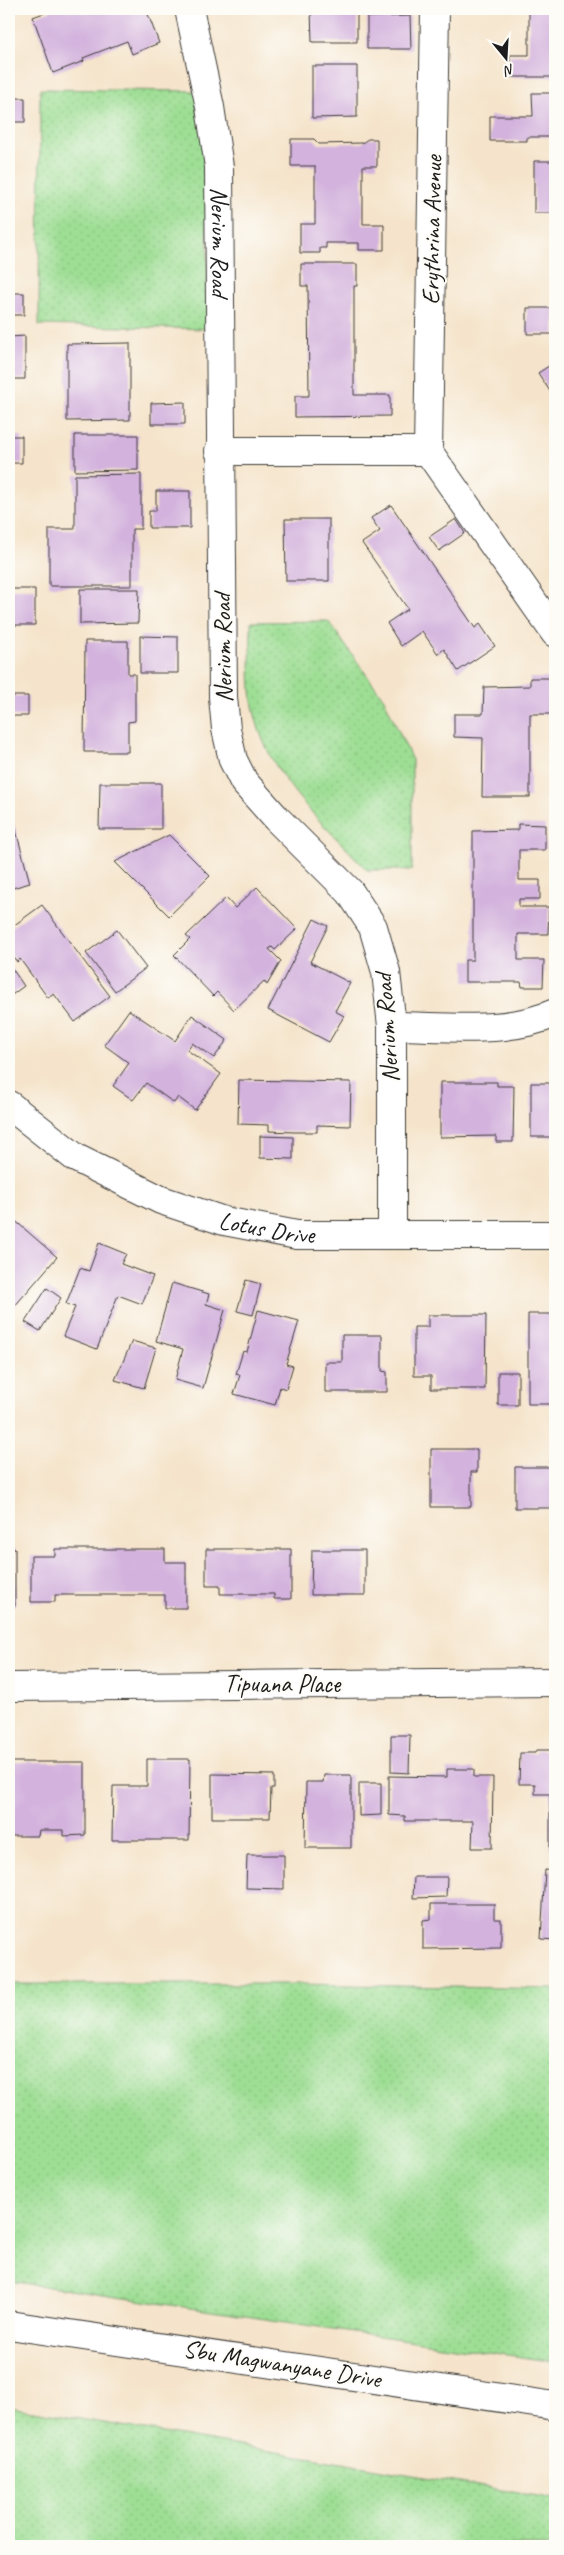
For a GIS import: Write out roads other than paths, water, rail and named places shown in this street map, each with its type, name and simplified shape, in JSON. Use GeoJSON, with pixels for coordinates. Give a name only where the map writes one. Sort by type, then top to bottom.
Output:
{"type":"FeatureCollection","features":[{"type":"Feature","properties":{"kind":"street","name":"Nerium Road"},"geometry":{"type":"LineString","coordinates":[[189,9],[210,107],[219,167],[222,697],[226,729],[233,760],[244,782],[276,818],[350,892],[373,927],[386,972],[392,1026],[392,1234]]}},
{"type":"Feature","properties":{"kind":"street","name":"Erythrina Avenue"},"geometry":{"type":"LineString","coordinates":[[428,451],[435,9]]}},
{"type":"Feature","properties":{"kind":"street"},"geometry":{"type":"LineString","coordinates":[[220,451],[428,451],[555,633]]}},
{"type":"Feature","properties":{"kind":"street"},"geometry":{"type":"LineString","coordinates":[[392,1026],[494,1027],[540,1020],[555,1013]]}},
{"type":"Feature","properties":{"kind":"street","name":"Lotus Drive"},"geometry":{"type":"LineString","coordinates":[[9,1104],[76,1158],[161,1200],[224,1221],[297,1235],[555,1235]]}},
{"type":"Feature","properties":{"kind":"street","name":"Tipuana Place"},"geometry":{"type":"LineString","coordinates":[[9,1687],[555,1682]]}},
{"type":"Feature","properties":{"kind":"street","name":"Sbu Magwanyane Drive"},"geometry":{"type":"LineString","coordinates":[[9,2325],[555,2406]]}}]}
